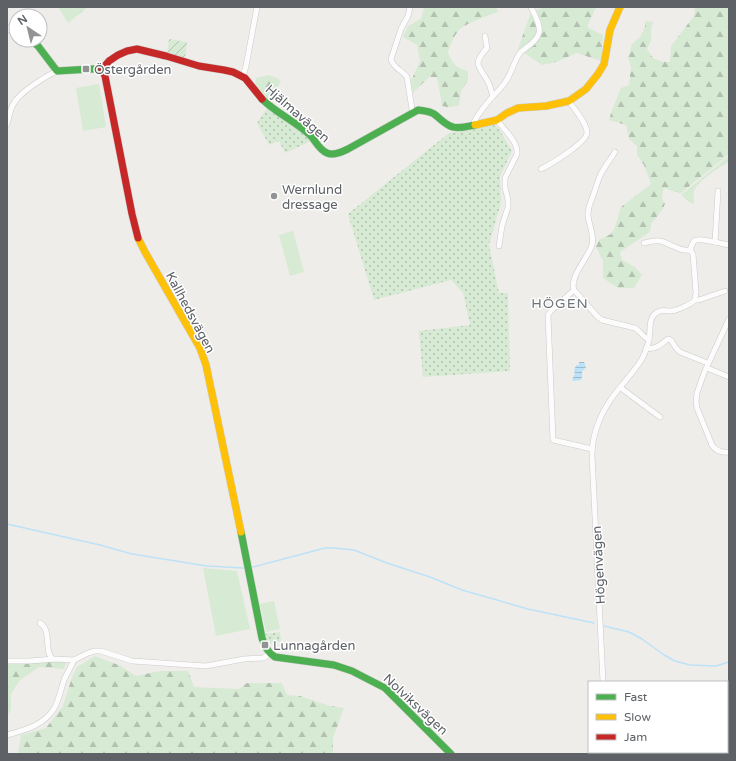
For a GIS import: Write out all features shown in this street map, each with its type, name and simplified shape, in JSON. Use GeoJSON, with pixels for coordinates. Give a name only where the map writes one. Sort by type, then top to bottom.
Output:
{"type":"FeatureCollection","features":[{"type":"Feature","properties":{"kind":"street"},"geometry":{"type":"LineString","coordinates":[[241,76],[244,73],[246,66],[257,7]]}},
{"type":"Feature","properties":{"kind":"street"},"geometry":{"type":"LineString","coordinates":[[410,7],[408,16],[401,29],[391,59],[393,65],[407,77],[413,112],[418,110],[431,112],[446,124],[453,127],[466,127],[497,120],[518,108],[546,106],[568,101],[586,89],[604,64],[610,30],[620,7]]}},
{"type":"Feature","properties":{"kind":"street"},"geometry":{"type":"LineString","coordinates":[[474,124],[476,118],[506,82],[520,53],[537,38],[539,32],[536,18],[531,7]]}},
{"type":"Feature","properties":{"kind":"street"},"geometry":{"type":"LineString","coordinates":[[485,36],[487,48],[481,55],[478,64],[489,83],[494,96]]}},
{"type":"Feature","properties":{"kind":"street"},"geometry":{"type":"LineString","coordinates":[[40,48],[57,71]]}},
{"type":"Feature","properties":{"kind":"street","name":"Hjälmavägen"},"geometry":{"type":"LineString","coordinates":[[102,69],[114,58],[130,50],[137,49],[200,66],[236,73],[241,76],[261,98],[308,134],[328,154],[335,154],[349,148],[413,112]]}},
{"type":"Feature","properties":{"kind":"street"},"geometry":{"type":"LineString","coordinates":[[7,124],[12,107],[16,100],[39,81],[57,71],[68,72],[86,69],[102,69]]}},
{"type":"Feature","properties":{"kind":"street","name":"Kallhedsvägen"},"geometry":{"type":"LineString","coordinates":[[102,69],[105,76],[138,238],[203,355],[263,640],[270,654]]}},
{"type":"Feature","properties":{"kind":"street"},"geometry":{"type":"LineString","coordinates":[[541,169],[580,144],[586,136],[587,132],[585,125],[568,101]]}},
{"type":"Feature","properties":{"kind":"street"},"geometry":{"type":"LineString","coordinates":[[497,120],[513,140],[517,150],[517,154],[505,178],[508,207],[502,226],[499,246]]}},
{"type":"Feature","properties":{"kind":"street"},"geometry":{"type":"LineString","coordinates":[[615,152],[600,175],[590,202],[588,215],[592,234],[592,245],[573,283],[574,290],[602,320],[635,328],[649,340]]}},
{"type":"Feature","properties":{"kind":"street"},"geometry":{"type":"LineString","coordinates":[[715,242],[718,191]]}},
{"type":"Feature","properties":{"kind":"street"},"geometry":{"type":"LineString","coordinates":[[644,243],[655,240],[685,251],[690,250]]}},
{"type":"Feature","properties":{"kind":"street"},"geometry":{"type":"LineString","coordinates":[[690,250],[693,242],[696,240],[729,245]]}},
{"type":"Feature","properties":{"kind":"street"},"geometry":{"type":"LineString","coordinates":[[690,250],[693,254],[696,292],[695,300]]}},
{"type":"Feature","properties":{"kind":"street"},"geometry":{"type":"LineString","coordinates":[[574,290],[548,315],[553,440],[592,449]]}},
{"type":"Feature","properties":{"kind":"street","name":"Högenvägen"},"geometry":{"type":"LineString","coordinates":[[603,681],[592,449],[596,433],[608,404],[635,370],[641,360],[649,340],[652,317],[657,312],[662,310],[671,311],[695,300],[725,291]]}},
{"type":"Feature","properties":{"kind":"street"},"geometry":{"type":"LineString","coordinates":[[729,318],[706,368],[696,401],[697,408],[712,445],[715,449],[729,452]]}},
{"type":"Feature","properties":{"kind":"street"},"geometry":{"type":"LineString","coordinates":[[646,348],[653,349],[669,339],[680,352],[705,362]]}},
{"type":"Feature","properties":{"kind":"street"},"geometry":{"type":"LineString","coordinates":[[706,368],[729,377]]}},
{"type":"Feature","properties":{"kind":"street"},"geometry":{"type":"LineString","coordinates":[[620,388],[660,417]]}},
{"type":"Feature","properties":{"kind":"street"},"geometry":{"type":"LineString","coordinates":[[40,623],[46,630],[49,653],[52,658]]}},
{"type":"Feature","properties":{"kind":"street"},"geometry":{"type":"LineString","coordinates":[[7,735],[36,726],[50,714],[56,705],[67,674],[74,660],[88,653],[101,651],[132,661],[206,666],[244,659],[263,658],[270,654]]}},
{"type":"Feature","properties":{"kind":"street","name":"Nolviksvägen"},"geometry":{"type":"LineString","coordinates":[[270,654],[275,657],[334,665],[352,671],[385,688],[452,754]]}},
{"type":"Feature","properties":{"kind":"street"},"geometry":{"type":"LineString","coordinates":[[7,661],[29,661],[52,658],[74,660]]}},
{"type":"Feature","properties":{"kind":"green space"},"geometry":{"type":"Polygon","coordinates":[[[58,7],[88,7],[68,23],[58,7]]]}},
{"type":"Feature","properties":{"kind":"green space"},"geometry":{"type":"Polygon","coordinates":[[[424,7],[496,7],[498,12],[462,27],[453,38],[448,53],[455,65],[468,71],[468,80],[461,91],[459,106],[442,106],[436,77],[429,77],[413,93],[411,81],[420,61],[417,45],[403,37],[408,26],[421,19],[424,7]]]}},
{"type":"Feature","properties":{"kind":"green space"},"geometry":{"type":"Polygon","coordinates":[[[545,7],[596,7],[587,27],[603,35],[601,61],[577,53],[556,62],[542,65],[518,49],[531,12],[545,7]]]}},
{"type":"Feature","properties":{"kind":"green space"},"geometry":{"type":"Polygon","coordinates":[[[695,7],[729,7],[729,154],[680,194],[665,188],[663,190],[662,199],[665,204],[651,224],[650,232],[620,252],[622,260],[635,267],[642,275],[634,288],[618,288],[603,278],[603,261],[596,247],[599,240],[611,234],[615,227],[621,207],[651,184],[644,165],[637,155],[637,146],[629,139],[626,125],[609,120],[621,88],[629,85],[631,67],[628,57],[632,44],[640,37],[645,27],[645,21],[653,22],[651,41],[647,49],[653,58],[663,62],[670,62],[671,46],[694,16],[695,7]]]}},
{"type":"Feature","properties":{"kind":"green space"},"geometry":{"type":"Polygon","coordinates":[[[169,39],[187,42],[185,58],[167,53],[169,39]]]}},
{"type":"Feature","properties":{"kind":"green space"},"geometry":{"type":"Polygon","coordinates":[[[269,75],[281,81],[270,101],[255,85],[256,78],[269,75]]]}},
{"type":"Feature","properties":{"kind":"green space"},"geometry":{"type":"Polygon","coordinates":[[[99,84],[106,127],[83,131],[76,88],[99,84]]]}},
{"type":"Feature","properties":{"kind":"green space"},"geometry":{"type":"Polygon","coordinates":[[[267,108],[307,136],[309,142],[285,153],[279,141],[269,145],[257,123],[267,108]]]}},
{"type":"Feature","properties":{"kind":"green space"},"geometry":{"type":"Polygon","coordinates":[[[493,124],[499,129],[512,151],[500,176],[501,203],[489,245],[499,293],[508,293],[510,371],[423,377],[419,331],[470,325],[463,293],[451,280],[374,300],[348,214],[449,133],[493,124]]]}},
{"type":"Feature","properties":{"kind":"green space"},"geometry":{"type":"Polygon","coordinates":[[[729,156],[729,162],[709,175],[696,187],[694,191],[694,204],[689,202],[681,195],[729,156]]]}},
{"type":"Feature","properties":{"kind":"green space"},"geometry":{"type":"Polygon","coordinates":[[[293,231],[304,272],[290,276],[279,235],[293,231]]]}},
{"type":"Feature","properties":{"kind":"green space"},"geometry":{"type":"Polygon","coordinates":[[[203,568],[237,571],[250,629],[216,636],[203,568]]]}},
{"type":"Feature","properties":{"kind":"green space"},"geometry":{"type":"Polygon","coordinates":[[[274,601],[280,629],[266,632],[260,604],[274,601]]]}},
{"type":"Feature","properties":{"kind":"green space"},"geometry":{"type":"Polygon","coordinates":[[[280,632],[281,641],[268,643],[265,634],[280,632]]]}},
{"type":"Feature","properties":{"kind":"green space"},"geometry":{"type":"Polygon","coordinates":[[[95,656],[121,666],[136,676],[160,671],[188,671],[194,687],[239,689],[247,683],[282,683],[287,695],[300,696],[330,706],[344,708],[333,738],[333,754],[18,754],[21,735],[46,728],[63,706],[72,677],[77,667],[95,656]]]}},
{"type":"Feature","properties":{"kind":"green space"},"geometry":{"type":"Polygon","coordinates":[[[66,661],[64,669],[39,667],[19,681],[11,694],[11,710],[7,716],[7,663],[66,661]]]}},
{"type":"Feature","properties":{"kind":"green space"},"geometry":{"type":"Polygon","coordinates":[[[729,736],[729,754],[691,754],[728,753],[729,736]]]}},
{"type":"Feature","properties":{"kind":"water"},"geometry":{"type":"Polygon","coordinates":[[[579,362],[584,362],[586,367],[582,372],[581,380],[574,381],[572,380],[575,373],[574,371],[576,365],[579,365],[579,362]]]}},
{"type":"Feature","properties":{"kind":"waterway"},"geometry":{"type":"LineString","coordinates":[[7,524],[100,545],[132,554],[207,566],[244,568]]}},
{"type":"Feature","properties":{"kind":"waterway"},"geometry":{"type":"LineString","coordinates":[[253,567],[325,548],[354,550],[462,590],[528,609],[594,623]]}},
{"type":"Feature","properties":{"kind":"waterway"},"geometry":{"type":"LineString","coordinates":[[604,626],[629,632],[675,661],[690,665],[716,666],[729,662]]}},
{"type":"Feature","properties":{"kind":"traffic: fast"},"geometry":{"type":"LineString","coordinates":[[40,48],[57,71],[102,69]]}},
{"type":"Feature","properties":{"kind":"traffic: fast"},"geometry":{"type":"LineString","coordinates":[[262,99],[273,109],[304,130],[324,152],[329,154],[338,153],[348,149],[418,110],[432,113],[445,123],[456,128],[475,125]]}},
{"type":"Feature","properties":{"kind":"traffic: fast"},"geometry":{"type":"LineString","coordinates":[[241,532],[262,638],[268,651],[275,657],[334,665],[352,671],[385,688],[451,754]]}},
{"type":"Feature","properties":{"kind":"traffic: slow"},"geometry":{"type":"LineString","coordinates":[[475,125],[497,120],[518,108],[546,106],[569,101],[586,89],[604,64],[610,30],[620,7]]}},
{"type":"Feature","properties":{"kind":"traffic: slow"},"geometry":{"type":"LineString","coordinates":[[138,238],[200,348],[206,365],[241,532]]}},
{"type":"Feature","properties":{"kind":"traffic: jam"},"geometry":{"type":"LineString","coordinates":[[102,69],[109,61],[118,55],[137,49],[199,66],[233,72],[245,78],[262,99]]}},
{"type":"Feature","properties":{"kind":"traffic: jam"},"geometry":{"type":"LineString","coordinates":[[102,69],[105,76],[138,238]]}},
{"type":"Feature","properties":{"kind":"place","name":"Östergården"},"geometry":{"type":"Point","coordinates":[86,69]}},
{"type":"Feature","properties":{"kind":"place","name":"Wernlund dressage"},"geometry":{"type":"Point","coordinates":[274,196]}},
{"type":"Feature","properties":{"kind":"place","name":"Lunnagården"},"geometry":{"type":"Point","coordinates":[265,645]}},
{"type":"Feature","properties":{"kind":"district","name":"HÖGEN"},"geometry":{"type":"Point","coordinates":[560,303]}}]}
